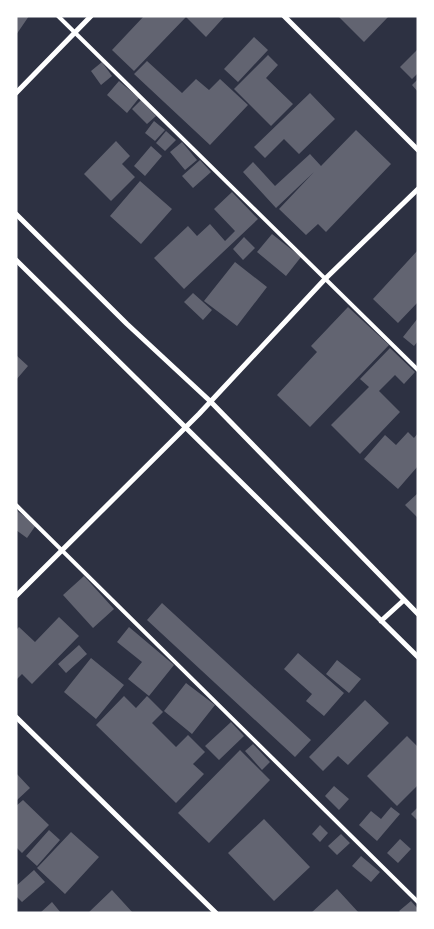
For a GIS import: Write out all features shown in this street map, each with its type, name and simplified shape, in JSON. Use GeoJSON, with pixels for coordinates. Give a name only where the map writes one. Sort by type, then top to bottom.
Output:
{"type":"FeatureCollection","features":[{"type":"Feature","properties":{"kind":"street"},"geometry":{"type":"LineString","coordinates":[[16,93],[91,16]]}},
{"type":"Feature","properties":{"kind":"street"},"geometry":{"type":"LineString","coordinates":[[284,16],[418,150]]}},
{"type":"Feature","properties":{"kind":"street"},"geometry":{"type":"LineString","coordinates":[[16,596],[186,427],[325,278],[418,189]]}},
{"type":"Feature","properties":{"kind":"street"},"geometry":{"type":"LineString","coordinates":[[16,214],[126,324],[210,401],[418,614]]}},
{"type":"Feature","properties":{"kind":"street"},"geometry":{"type":"LineString","coordinates":[[16,260],[418,657]]}},
{"type":"Feature","properties":{"kind":"street"},"geometry":{"type":"LineString","coordinates":[[381,621],[404,600]]}},
{"type":"Feature","properties":{"kind":"street"},"geometry":{"type":"LineString","coordinates":[[16,717],[216,913]]}},
{"type":"Feature","properties":{"kind":"lane"},"geometry":{"type":"LineString","coordinates":[[58,16],[418,370]]}},
{"type":"Feature","properties":{"kind":"lane"},"geometry":{"type":"LineString","coordinates":[[16,505],[418,902]]}},
{"type":"Feature","properties":{"kind":"building"},"geometry":{"type":"Polygon","coordinates":[[[16,16],[29,16],[16,35],[16,16]]]}},
{"type":"Feature","properties":{"kind":"building"},"geometry":{"type":"Polygon","coordinates":[[[144,16],[225,16],[206,37],[186,17],[134,71],[112,50],[144,16]]]}},
{"type":"Feature","properties":{"kind":"building"},"geometry":{"type":"Polygon","coordinates":[[[338,16],[389,16],[364,42],[338,16]]]}},
{"type":"Feature","properties":{"kind":"building"},"geometry":{"type":"Polygon","coordinates":[[[254,37],[268,50],[238,82],[224,69],[254,37]]]}},
{"type":"Feature","properties":{"kind":"building"},"geometry":{"type":"Polygon","coordinates":[[[418,49],[418,73],[412,79],[400,67],[418,49]]]}},
{"type":"Feature","properties":{"kind":"building"},"geometry":{"type":"Polygon","coordinates":[[[268,55],[278,65],[266,78],[293,104],[271,126],[234,89],[268,55]]]}},
{"type":"Feature","properties":{"kind":"building"},"geometry":{"type":"Polygon","coordinates":[[[147,61],[182,93],[196,79],[209,90],[220,79],[248,105],[210,145],[134,74],[147,61]]]}},
{"type":"Feature","properties":{"kind":"building"},"geometry":{"type":"Polygon","coordinates":[[[102,62],[112,76],[101,85],[91,71],[102,62]]]}},
{"type":"Feature","properties":{"kind":"building"},"geometry":{"type":"Polygon","coordinates":[[[418,79],[418,92],[412,85],[418,79]]]}},
{"type":"Feature","properties":{"kind":"building"},"geometry":{"type":"Polygon","coordinates":[[[119,81],[139,98],[127,113],[107,95],[119,81]]]}},
{"type":"Feature","properties":{"kind":"building"},"geometry":{"type":"Polygon","coordinates":[[[310,93],[335,119],[299,154],[284,139],[265,158],[254,147],[310,93]]]}},
{"type":"Feature","properties":{"kind":"building"},"geometry":{"type":"Polygon","coordinates":[[[141,100],[156,116],[147,124],[132,109],[141,100]]]}},
{"type":"Feature","properties":{"kind":"building"},"geometry":{"type":"Polygon","coordinates":[[[154,121],[165,130],[155,141],[145,133],[154,121]]]}},
{"type":"Feature","properties":{"kind":"building"},"geometry":{"type":"Polygon","coordinates":[[[356,130],[391,164],[326,232],[318,224],[306,235],[279,209],[314,172],[276,208],[243,172],[253,162],[275,186],[310,154],[321,166],[356,130]]]}},
{"type":"Feature","properties":{"kind":"building"},"geometry":{"type":"Polygon","coordinates":[[[166,131],[176,140],[165,151],[156,143],[166,131]]]}},
{"type":"Feature","properties":{"kind":"building"},"geometry":{"type":"Polygon","coordinates":[[[116,141],[130,156],[122,164],[135,177],[111,201],[84,174],[116,141]]]}},
{"type":"Feature","properties":{"kind":"building"},"geometry":{"type":"Polygon","coordinates":[[[182,142],[197,160],[185,170],[170,152],[182,142]]]}},
{"type":"Feature","properties":{"kind":"building"},"geometry":{"type":"Polygon","coordinates":[[[151,146],[162,156],[145,176],[134,166],[151,146]]]}},
{"type":"Feature","properties":{"kind":"building"},"geometry":{"type":"Polygon","coordinates":[[[200,160],[211,172],[193,188],[182,176],[200,160]]]}},
{"type":"Feature","properties":{"kind":"building"},"geometry":{"type":"Polygon","coordinates":[[[140,181],[172,209],[141,244],[110,216],[140,181]]]}},
{"type":"Feature","properties":{"kind":"building"},"geometry":{"type":"Polygon","coordinates":[[[232,192],[258,219],[184,289],[154,258],[188,226],[197,236],[210,224],[225,241],[235,231],[214,209],[232,192]]]}},
{"type":"Feature","properties":{"kind":"building"},"geometry":{"type":"Polygon","coordinates":[[[272,234],[301,257],[286,276],[257,252],[272,234]]]}},
{"type":"Feature","properties":{"kind":"building"},"geometry":{"type":"Polygon","coordinates":[[[244,237],[255,248],[243,260],[233,249],[244,237]]]}},
{"type":"Feature","properties":{"kind":"building"},"geometry":{"type":"Polygon","coordinates":[[[418,250],[418,302],[398,323],[373,299],[418,250]]]}},
{"type":"Feature","properties":{"kind":"building"},"geometry":{"type":"Polygon","coordinates":[[[235,262],[267,287],[237,326],[204,301],[235,262]]]}},
{"type":"Feature","properties":{"kind":"building"},"geometry":{"type":"Polygon","coordinates":[[[193,293],[212,310],[203,320],[184,302],[193,293]]]}},
{"type":"Feature","properties":{"kind":"building"},"geometry":{"type":"Polygon","coordinates":[[[348,307],[389,345],[310,427],[277,395],[317,352],[311,346],[348,307]]]}},
{"type":"Feature","properties":{"kind":"building"},"geometry":{"type":"Polygon","coordinates":[[[418,318],[418,341],[414,346],[403,337],[418,318]]]}},
{"type":"Feature","properties":{"kind":"building"},"geometry":{"type":"Polygon","coordinates":[[[390,348],[415,372],[404,384],[395,375],[379,391],[400,412],[360,454],[331,425],[369,387],[360,379],[390,348]]]}},
{"type":"Feature","properties":{"kind":"building"},"geometry":{"type":"Polygon","coordinates":[[[16,355],[28,366],[16,380],[16,355]]]}},
{"type":"Feature","properties":{"kind":"building"},"geometry":{"type":"Polygon","coordinates":[[[408,432],[414,438],[418,433],[418,466],[398,489],[364,459],[385,435],[396,445],[408,432]]]}},
{"type":"Feature","properties":{"kind":"building"},"geometry":{"type":"Polygon","coordinates":[[[418,493],[418,518],[405,505],[418,493]]]}},
{"type":"Feature","properties":{"kind":"building"},"geometry":{"type":"Polygon","coordinates":[[[16,510],[36,525],[27,538],[16,530],[16,510]]]}},
{"type":"Feature","properties":{"kind":"building"},"geometry":{"type":"Polygon","coordinates":[[[84,576],[114,609],[93,628],[63,595],[84,576]]]}},
{"type":"Feature","properties":{"kind":"building"},"geometry":{"type":"Polygon","coordinates":[[[162,603],[311,740],[295,757],[147,620],[162,603]]]}},
{"type":"Feature","properties":{"kind":"building"},"geometry":{"type":"Polygon","coordinates":[[[59,617],[79,636],[32,684],[22,674],[16,680],[16,630],[19,627],[35,642],[59,617]]]}},
{"type":"Feature","properties":{"kind":"building"},"geometry":{"type":"Polygon","coordinates":[[[129,627],[174,665],[149,696],[128,679],[142,662],[117,642],[129,627]]]}},
{"type":"Feature","properties":{"kind":"building"},"geometry":{"type":"Polygon","coordinates":[[[79,645],[87,654],[66,673],[58,664],[79,645]]]}},
{"type":"Feature","properties":{"kind":"building"},"geometry":{"type":"Polygon","coordinates":[[[298,653],[344,693],[324,716],[306,701],[312,694],[284,669],[298,653]]]}},
{"type":"Feature","properties":{"kind":"building"},"geometry":{"type":"Polygon","coordinates":[[[91,658],[124,685],[96,719],[64,692],[91,658]]]}},
{"type":"Feature","properties":{"kind":"building"},"geometry":{"type":"Polygon","coordinates":[[[337,660],[361,679],[349,693],[326,674],[337,660]]]}},
{"type":"Feature","properties":{"kind":"building"},"geometry":{"type":"Polygon","coordinates":[[[186,683],[215,705],[192,734],[164,711],[186,683]]]}},
{"type":"Feature","properties":{"kind":"building"},"geometry":{"type":"Polygon","coordinates":[[[124,696],[136,708],[147,696],[163,712],[152,723],[176,747],[188,735],[205,752],[193,764],[204,774],[176,803],[96,725],[124,696]]]}},
{"type":"Feature","properties":{"kind":"building"},"geometry":{"type":"Polygon","coordinates":[[[365,700],[389,723],[348,765],[338,756],[323,771],[309,757],[365,700]]]}},
{"type":"Feature","properties":{"kind":"building"},"geometry":{"type":"Polygon","coordinates":[[[231,722],[244,736],[219,760],[205,746],[231,722]]]}},
{"type":"Feature","properties":{"kind":"building"},"geometry":{"type":"Polygon","coordinates":[[[407,736],[418,747],[418,785],[397,806],[367,776],[407,736]]]}},
{"type":"Feature","properties":{"kind":"building"},"geometry":{"type":"Polygon","coordinates":[[[253,744],[270,762],[262,770],[245,751],[253,744]]]}},
{"type":"Feature","properties":{"kind":"building"},"geometry":{"type":"Polygon","coordinates":[[[240,750],[270,780],[209,843],[178,813],[240,750]]]}},
{"type":"Feature","properties":{"kind":"building"},"geometry":{"type":"Polygon","coordinates":[[[16,773],[30,788],[16,801],[16,773]]]}},
{"type":"Feature","properties":{"kind":"building"},"geometry":{"type":"Polygon","coordinates":[[[334,786],[349,799],[339,810],[325,796],[334,786]]]}},
{"type":"Feature","properties":{"kind":"building"},"geometry":{"type":"Polygon","coordinates":[[[23,800],[49,825],[22,853],[16,847],[16,806],[23,800]]]}},
{"type":"Feature","properties":{"kind":"building"},"geometry":{"type":"Polygon","coordinates":[[[391,807],[400,814],[377,841],[359,825],[371,811],[381,819],[391,807]]]}},
{"type":"Feature","properties":{"kind":"building"},"geometry":{"type":"Polygon","coordinates":[[[418,807],[418,821],[411,814],[418,807]]]}},
{"type":"Feature","properties":{"kind":"building"},"geometry":{"type":"Polygon","coordinates":[[[264,819],[310,867],[274,901],[228,853],[264,819]]]}},
{"type":"Feature","properties":{"kind":"building"},"geometry":{"type":"Polygon","coordinates":[[[320,825],[328,833],[320,842],[312,834],[320,825]]]}},
{"type":"Feature","properties":{"kind":"building"},"geometry":{"type":"Polygon","coordinates":[[[49,830],[60,840],[37,866],[26,856],[49,830]]]}},
{"type":"Feature","properties":{"kind":"building"},"geometry":{"type":"Polygon","coordinates":[[[71,832],[99,857],[65,894],[37,868],[71,832]]]}},
{"type":"Feature","properties":{"kind":"building"},"geometry":{"type":"Polygon","coordinates":[[[341,834],[350,843],[337,855],[328,846],[341,834]]]}},
{"type":"Feature","properties":{"kind":"building"},"geometry":{"type":"Polygon","coordinates":[[[400,839],[411,849],[398,863],[387,853],[400,839]]]}},
{"type":"Feature","properties":{"kind":"building"},"geometry":{"type":"Polygon","coordinates":[[[361,856],[380,872],[371,882],[352,866],[361,856]]]}},
{"type":"Feature","properties":{"kind":"building"},"geometry":{"type":"Polygon","coordinates":[[[34,870],[45,882],[22,902],[16,896],[16,886],[34,870]]]}},
{"type":"Feature","properties":{"kind":"building"},"geometry":{"type":"Polygon","coordinates":[[[337,889],[359,913],[311,913],[337,889]]]}},
{"type":"Feature","properties":{"kind":"building"},"geometry":{"type":"Polygon","coordinates":[[[112,890],[133,913],[88,913],[112,890]]]}},
{"type":"Feature","properties":{"kind":"building"},"geometry":{"type":"Polygon","coordinates":[[[411,901],[418,909],[418,913],[401,913],[399,911],[411,901]]]}},
{"type":"Feature","properties":{"kind":"building"},"geometry":{"type":"Polygon","coordinates":[[[52,902],[61,913],[40,913],[52,902]]]}}]}
